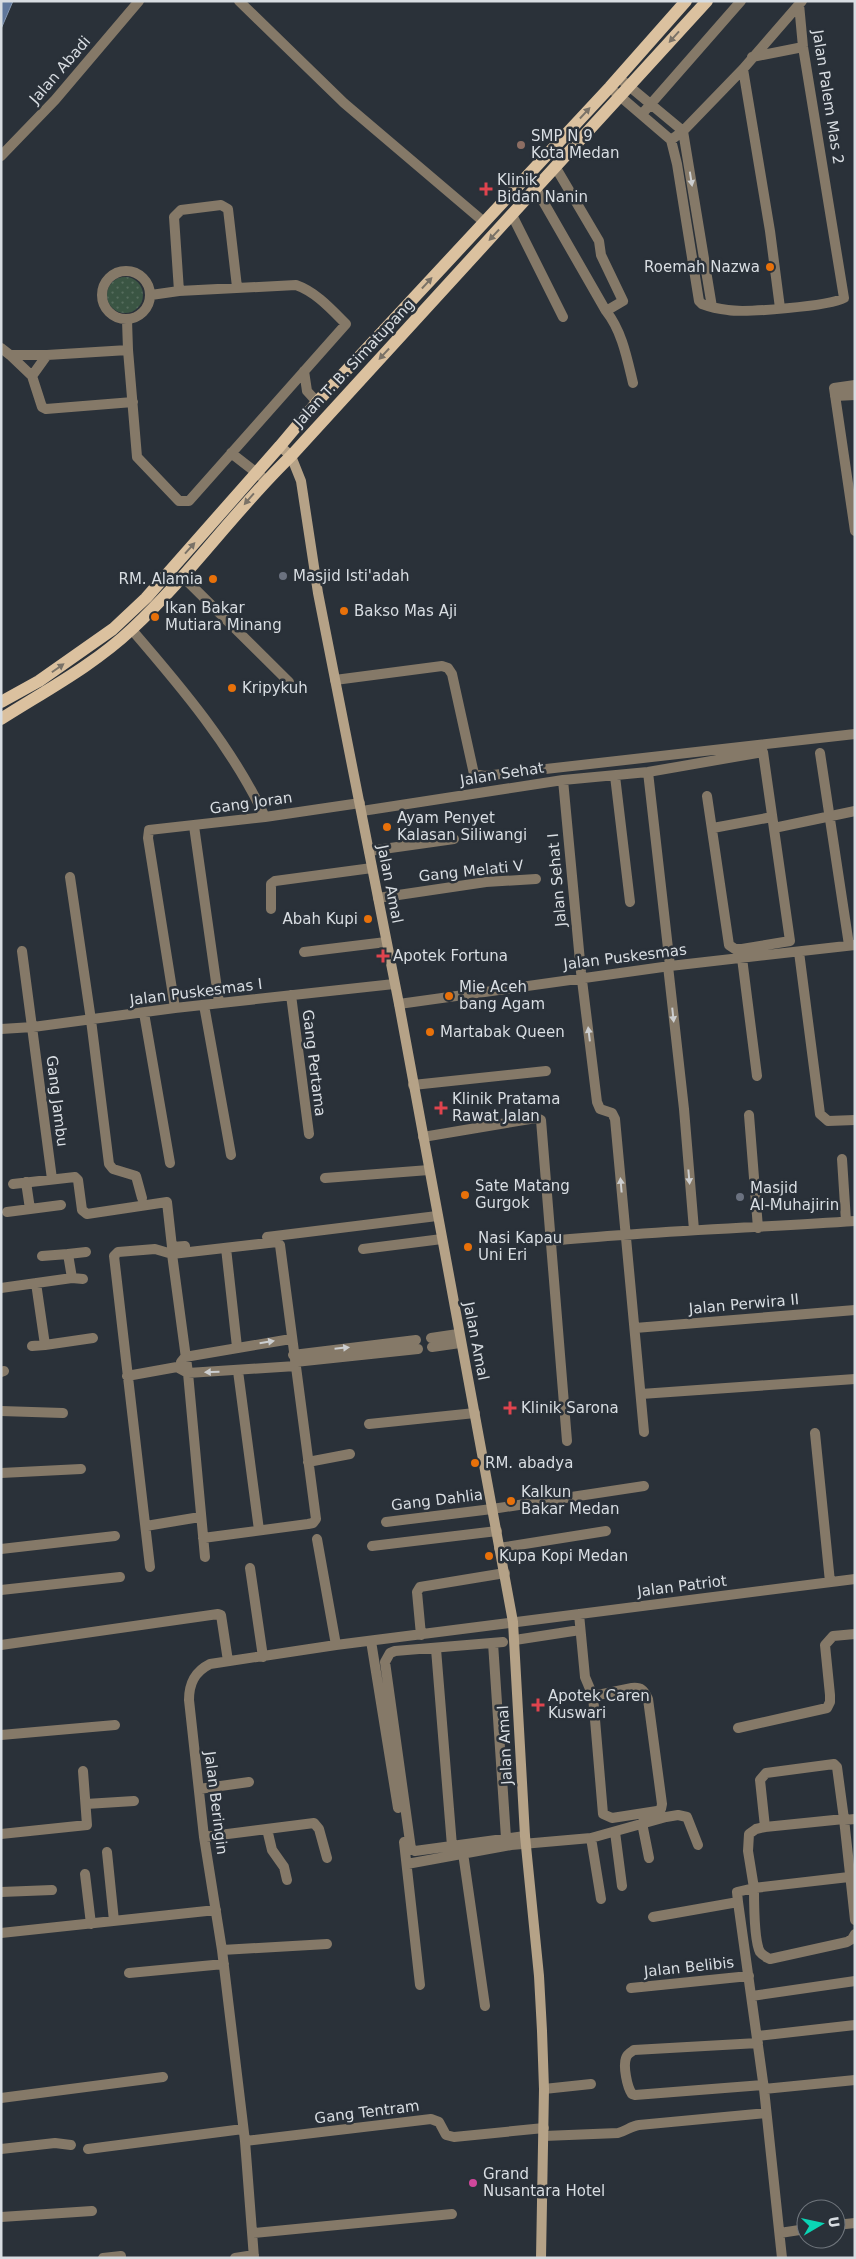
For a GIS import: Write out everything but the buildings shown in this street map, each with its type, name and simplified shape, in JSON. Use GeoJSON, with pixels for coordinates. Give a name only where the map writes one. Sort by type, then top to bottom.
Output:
{"type":"FeatureCollection","features":[{"type":"Feature","properties":{"kind":"main road","name":"Jalan T. B. Simatupang"},"geometry":{"type":"LineString","coordinates":[[1,702],[42,686],[100,654],[132,630],[183,577],[261,477],[280,446],[317,402],[610,87],[686,1]]}},
{"type":"Feature","properties":{"kind":"main road","name":"Jalan T. B. Simatupang"},"geometry":{"type":"LineString","coordinates":[[1,719],[113,629],[146,598],[261,477],[291,456],[707,1]]}},
{"type":"Feature","properties":{"kind":"street","name":"Jalan Abadi"},"geometry":{"type":"LineString","coordinates":[[1,156],[54,100],[139,1]]}},
{"type":"Feature","properties":{"kind":"street"},"geometry":{"type":"LineString","coordinates":[[238,1],[344,103],[484,222]]}},
{"type":"Feature","properties":{"kind":"street"},"geometry":{"type":"LineString","coordinates":[[642,114],[741,1]]}},
{"type":"Feature","properties":{"kind":"street"},"geometry":{"type":"LineString","coordinates":[[671,140],[683,131],[743,69],[800,3]]}},
{"type":"Feature","properties":{"kind":"street","name":"Jalan Palem Mas 2"},"geometry":{"type":"LineString","coordinates":[[712,307],[743,311],[780,308],[843,299],[845,294],[803,47],[800,3]]}},
{"type":"Feature","properties":{"kind":"street"},"geometry":{"type":"LineString","coordinates":[[752,57],[803,47]]}},
{"type":"Feature","properties":{"kind":"street"},"geometry":{"type":"LineString","coordinates":[[743,69],[780,308]]}},
{"type":"Feature","properties":{"kind":"street"},"geometry":{"type":"LineString","coordinates":[[618,77],[683,131],[712,307]]}},
{"type":"Feature","properties":{"kind":"street"},"geometry":{"type":"LineString","coordinates":[[610,87],[671,140],[677,164],[699,301],[712,307]]}},
{"type":"Feature","properties":{"kind":"street"},"geometry":{"type":"LineString","coordinates":[[556,168],[599,241],[601,255],[623,301],[606,311]]}},
{"type":"Feature","properties":{"kind":"street"},"geometry":{"type":"LineString","coordinates":[[536,189],[617,330],[633,383]]}},
{"type":"Feature","properties":{"kind":"street"},"geometry":{"type":"LineString","coordinates":[[179,291],[174,217],[181,210],[221,205],[228,209],[237,287]]}},
{"type":"Feature","properties":{"kind":"street"},"geometry":{"type":"LineString","coordinates":[[512,215],[563,317]]}},
{"type":"Feature","properties":{"kind":"street"},"geometry":{"type":"LineString","coordinates":[[123,271],[139,274],[149,286],[151,295],[146,309],[141,315],[127,320],[111,315],[102,302],[104,285],[108,278],[123,271]]}},
{"type":"Feature","properties":{"kind":"street"},"geometry":{"type":"LineString","coordinates":[[127,320],[137,457],[179,501],[189,501],[346,324],[318,297],[296,284],[179,291],[151,295]]}},
{"type":"Feature","properties":{"kind":"street"},"geometry":{"type":"LineString","coordinates":[[1,348],[32,376],[42,407],[46,409],[132,402]]}},
{"type":"Feature","properties":{"kind":"street"},"geometry":{"type":"LineString","coordinates":[[10,355],[47,355],[128,350]]}},
{"type":"Feature","properties":{"kind":"street"},"geometry":{"type":"LineString","coordinates":[[32,376],[47,355]]}},
{"type":"Feature","properties":{"kind":"street"},"geometry":{"type":"LineString","coordinates":[[304,371],[307,391],[317,402]]}},
{"type":"Feature","properties":{"kind":"street"},"geometry":{"type":"LineString","coordinates":[[855,385],[835,387],[855,531]]}},
{"type":"Feature","properties":{"kind":"street"},"geometry":{"type":"LineString","coordinates":[[835,396],[855,395]]}},
{"type":"Feature","properties":{"kind":"street","name":"Jalan Amal"},"geometry":{"type":"LineString","coordinates":[[280,446],[291,456],[301,481],[318,593],[399,1004],[459,1338],[475,1413],[513,1622],[525,1839],[542,2031],[544,2132],[541,2258]]}},
{"type":"Feature","properties":{"kind":"street"},"geometry":{"type":"LineString","coordinates":[[231,453],[261,477]]}},
{"type":"Feature","properties":{"kind":"street"},"geometry":{"type":"LineString","coordinates":[[183,577],[289,682]]}},
{"type":"Feature","properties":{"kind":"street"},"geometry":{"type":"LineString","coordinates":[[132,630],[176,682],[228,750],[266,817]]}},
{"type":"Feature","properties":{"kind":"street"},"geometry":{"type":"LineString","coordinates":[[335,680],[442,666],[448,668],[452,674],[474,774],[484,776],[855,734]]}},
{"type":"Feature","properties":{"kind":"street","name":"Jalan Sehat"},"geometry":{"type":"LineString","coordinates":[[361,807],[563,780],[648,772],[762,752],[772,817]]}},
{"type":"Feature","properties":{"kind":"street"},"geometry":{"type":"LineString","coordinates":[[820,752],[852,945]]}},
{"type":"Feature","properties":{"kind":"street"},"geometry":{"type":"LineString","coordinates":[[648,772],[684,1109],[694,1230]]}},
{"type":"Feature","properties":{"kind":"street"},"geometry":{"type":"LineString","coordinates":[[614,776],[630,902]]}},
{"type":"Feature","properties":{"kind":"street","name":"Jalan Sehat I"},"geometry":{"type":"LineString","coordinates":[[563,780],[582,978],[597,1102],[600,1109],[612,1113],[615,1119],[644,1432]]}},
{"type":"Feature","properties":{"kind":"street"},"geometry":{"type":"LineString","coordinates":[[707,796],[729,945],[735,949],[742,949],[790,942]]}},
{"type":"Feature","properties":{"kind":"street","name":"Gang Joran"},"geometry":{"type":"LineString","coordinates":[[175,1008],[148,832],[153,829],[361,807]]}},
{"type":"Feature","properties":{"kind":"street"},"geometry":{"type":"LineString","coordinates":[[774,828],[855,811]]}},
{"type":"Feature","properties":{"kind":"street"},"geometry":{"type":"LineString","coordinates":[[713,828],[772,817],[790,942],[795,952],[820,1114],[828,1121],[855,1120]]}},
{"type":"Feature","properties":{"kind":"street"},"geometry":{"type":"LineString","coordinates":[[194,826],[218,1003]]}},
{"type":"Feature","properties":{"kind":"street"},"geometry":{"type":"LineString","coordinates":[[369,851],[454,838]]}},
{"type":"Feature","properties":{"kind":"street"},"geometry":{"type":"LineString","coordinates":[[271,909],[270,889],[271,884],[275,881],[372,868]]}},
{"type":"Feature","properties":{"kind":"street"},"geometry":{"type":"LineString","coordinates":[[70,877],[91,1020],[109,1164],[113,1169],[136,1176],[142,1198]]}},
{"type":"Feature","properties":{"kind":"street","name":"Gang Melati V"},"geometry":{"type":"LineString","coordinates":[[378,898],[486,882],[536,879]]}},
{"type":"Feature","properties":{"kind":"street"},"geometry":{"type":"LineString","coordinates":[[304,952],[386,942]]}},
{"type":"Feature","properties":{"kind":"street","name":"Jalan Puskesmas"},"geometry":{"type":"LineString","coordinates":[[399,1004],[669,966],[852,945]]}},
{"type":"Feature","properties":{"kind":"street","name":"Gang Jambu"},"geometry":{"type":"LineString","coordinates":[[22,951],[52,1179]]}},
{"type":"Feature","properties":{"kind":"street"},"geometry":{"type":"LineString","coordinates":[[742,958],[758,1076]]}},
{"type":"Feature","properties":{"kind":"street","name":"Jalan Puskesmas I"},"geometry":{"type":"LineString","coordinates":[[1,1029],[33,1027],[175,1008],[394,984]]}},
{"type":"Feature","properties":{"kind":"street","name":"Gang Pertama"},"geometry":{"type":"LineString","coordinates":[[291,995],[309,1134]]}},
{"type":"Feature","properties":{"kind":"street"},"geometry":{"type":"LineString","coordinates":[[204,1005],[231,1155]]}},
{"type":"Feature","properties":{"kind":"street"},"geometry":{"type":"LineString","coordinates":[[144,1013],[170,1163]]}},
{"type":"Feature","properties":{"kind":"street"},"geometry":{"type":"LineString","coordinates":[[413,1085],[546,1071]]}},
{"type":"Feature","properties":{"kind":"street"},"geometry":{"type":"LineString","coordinates":[[749,1115],[758,1228]]}},
{"type":"Feature","properties":{"kind":"street"},"geometry":{"type":"LineString","coordinates":[[423,1136],[541,1119],[567,1441]]}},
{"type":"Feature","properties":{"kind":"street"},"geometry":{"type":"LineString","coordinates":[[550,1241],[625,1233],[758,1228],[850,1221],[842,1159]]}},
{"type":"Feature","properties":{"kind":"street"},"geometry":{"type":"LineString","coordinates":[[325,1178],[429,1170]]}},
{"type":"Feature","properties":{"kind":"street"},"geometry":{"type":"LineString","coordinates":[[14,1184],[77,1178],[84,1214],[167,1202],[174,1248],[437,1216]]}},
{"type":"Feature","properties":{"kind":"street"},"geometry":{"type":"LineString","coordinates":[[26,1182],[30,1209]]}},
{"type":"Feature","properties":{"kind":"street"},"geometry":{"type":"LineString","coordinates":[[7,1212],[61,1205]]}},
{"type":"Feature","properties":{"kind":"street"},"geometry":{"type":"LineString","coordinates":[[363,1249],[442,1239]]}},
{"type":"Feature","properties":{"kind":"street"},"geometry":{"type":"LineString","coordinates":[[150,1567],[126,1376],[114,1256],[118,1252],[155,1249],[172,1254],[278,1243],[316,1519],[313,1523],[203,1538]]}},
{"type":"Feature","properties":{"kind":"street"},"geometry":{"type":"LineString","coordinates":[[226,1248],[238,1347]]}},
{"type":"Feature","properties":{"kind":"street"},"geometry":{"type":"LineString","coordinates":[[42,1256],[86,1252]]}},
{"type":"Feature","properties":{"kind":"street"},"geometry":{"type":"LineString","coordinates":[[1,1288],[78,1279],[68,1254]]}},
{"type":"Feature","properties":{"kind":"street"},"geometry":{"type":"LineString","coordinates":[[172,1254],[188,1373],[205,1557]]}},
{"type":"Feature","properties":{"kind":"street"},"geometry":{"type":"LineString","coordinates":[[36,1283],[45,1345]]}},
{"type":"Feature","properties":{"kind":"street","name":"Jalan Perwira II"},"geometry":{"type":"LineString","coordinates":[[635,1328],[855,1310]]}},
{"type":"Feature","properties":{"kind":"street"},"geometry":{"type":"LineString","coordinates":[[32,1346],[93,1338]]}},
{"type":"Feature","properties":{"kind":"street"},"geometry":{"type":"LineString","coordinates":[[432,1342],[459,1338]]}},
{"type":"Feature","properties":{"kind":"street"},"geometry":{"type":"LineString","coordinates":[[178,1367],[185,1357],[291,1339]]}},
{"type":"Feature","properties":{"kind":"street"},"geometry":{"type":"LineString","coordinates":[[126,1376],[178,1367],[188,1373],[238,1372],[295,1361],[417,1344]]}},
{"type":"Feature","properties":{"kind":"street"},"geometry":{"type":"LineString","coordinates":[[238,1372],[259,1530]]}},
{"type":"Feature","properties":{"kind":"street"},"geometry":{"type":"LineString","coordinates":[[641,1394],[855,1379]]}},
{"type":"Feature","properties":{"kind":"street"},"geometry":{"type":"LineString","coordinates":[[1,1411],[63,1413]]}},
{"type":"Feature","properties":{"kind":"street"},"geometry":{"type":"LineString","coordinates":[[369,1424],[475,1413]]}},
{"type":"Feature","properties":{"kind":"street"},"geometry":{"type":"LineString","coordinates":[[815,1433],[830,1582]]}},
{"type":"Feature","properties":{"kind":"street"},"geometry":{"type":"LineString","coordinates":[[308,1462],[350,1454]]}},
{"type":"Feature","properties":{"kind":"street"},"geometry":{"type":"LineString","coordinates":[[1,1473],[81,1469]]}},
{"type":"Feature","properties":{"kind":"street","name":"Gang Dahlia"},"geometry":{"type":"LineString","coordinates":[[386,1522],[492,1509],[644,1486]]}},
{"type":"Feature","properties":{"kind":"street"},"geometry":{"type":"LineString","coordinates":[[146,1526],[200,1517]]}},
{"type":"Feature","properties":{"kind":"street"},"geometry":{"type":"LineString","coordinates":[[372,1546],[497,1530]]}},
{"type":"Feature","properties":{"kind":"street"},"geometry":{"type":"LineString","coordinates":[[500,1548],[606,1531]]}},
{"type":"Feature","properties":{"kind":"street"},"geometry":{"type":"LineString","coordinates":[[1,1549],[115,1536]]}},
{"type":"Feature","properties":{"kind":"street"},"geometry":{"type":"LineString","coordinates":[[316,1539],[336,1645]]}},
{"type":"Feature","properties":{"kind":"street"},"geometry":{"type":"LineString","coordinates":[[250,1568],[263,1657]]}},
{"type":"Feature","properties":{"kind":"street"},"geometry":{"type":"LineString","coordinates":[[421,1635],[417,1592],[420,1587],[505,1573]]}},
{"type":"Feature","properties":{"kind":"street"},"geometry":{"type":"LineString","coordinates":[[1,1590],[120,1578]]}},
{"type":"Feature","properties":{"kind":"street","name":"Jalan Patriot"},"geometry":{"type":"LineString","coordinates":[[513,1622],[855,1579]]}},
{"type":"Feature","properties":{"kind":"street"},"geometry":{"type":"LineString","coordinates":[[1,1645],[218,1614],[221,1615],[228,1661]]}},
{"type":"Feature","properties":{"kind":"street"},"geometry":{"type":"LineString","coordinates":[[579,1614],[587,1684],[593,1696],[603,1814],[612,1818],[657,1812],[661,1809],[648,1699],[645,1693],[638,1688],[632,1688],[593,1696]]}},
{"type":"Feature","properties":{"kind":"street","name":"Jalan Beringin"},"geometry":{"type":"LineString","coordinates":[[254,2257],[245,2141],[224,1964],[198,1789],[189,1700],[191,1683],[198,1671],[204,1667],[228,1661],[513,1622]]}},
{"type":"Feature","properties":{"kind":"street"},"geometry":{"type":"LineString","coordinates":[[515,1640],[580,1630]]}},
{"type":"Feature","properties":{"kind":"street"},"geometry":{"type":"LineString","coordinates":[[738,1728],[827,1708],[830,1702],[830,1695],[825,1645],[833,1636],[855,1634]]}},
{"type":"Feature","properties":{"kind":"street"},"geometry":{"type":"LineString","coordinates":[[371,1641],[407,1864],[420,1985]]}},
{"type":"Feature","properties":{"kind":"street"},"geometry":{"type":"LineString","coordinates":[[506,1838],[498,1642],[390,1653],[385,1662],[410,1847],[415,1851],[506,1838],[591,1838],[666,1817],[685,1816],[698,1845]]}},
{"type":"Feature","properties":{"kind":"street"},"geometry":{"type":"LineString","coordinates":[[436,1649],[452,1846]]}},
{"type":"Feature","properties":{"kind":"street"},"geometry":{"type":"LineString","coordinates":[[1,1735],[115,1725]]}},
{"type":"Feature","properties":{"kind":"street"},"geometry":{"type":"LineString","coordinates":[[765,1828],[760,1780],[762,1776],[766,1773],[834,1764],[837,1767],[848,1819],[855,1920]]}},
{"type":"Feature","properties":{"kind":"street"},"geometry":{"type":"LineString","coordinates":[[1,1834],[86,1826],[88,1824],[83,1771]]}},
{"type":"Feature","properties":{"kind":"street"},"geometry":{"type":"LineString","coordinates":[[198,1789],[249,1782]]}},
{"type":"Feature","properties":{"kind":"street"},"geometry":{"type":"LineString","coordinates":[[86,1804],[134,1801]]}},
{"type":"Feature","properties":{"kind":"street"},"geometry":{"type":"LineString","coordinates":[[848,1819],[756,1829],[750,1834],[747,1841],[754,1888],[759,1948],[765,1957],[773,1959],[847,1942],[852,1940],[855,1934]]}},
{"type":"Feature","properties":{"kind":"street"},"geometry":{"type":"LineString","coordinates":[[204,1837],[314,1823],[319,1829],[327,1858]]}},
{"type":"Feature","properties":{"kind":"street"},"geometry":{"type":"LineString","coordinates":[[642,1823],[649,1858]]}},
{"type":"Feature","properties":{"kind":"street"},"geometry":{"type":"LineString","coordinates":[[267,1829],[272,1850],[284,1867],[288,1880]]}},
{"type":"Feature","properties":{"kind":"street"},"geometry":{"type":"LineString","coordinates":[[615,1832],[622,1886]]}},
{"type":"Feature","properties":{"kind":"street"},"geometry":{"type":"LineString","coordinates":[[591,1838],[600,1899]]}},
{"type":"Feature","properties":{"kind":"street"},"geometry":{"type":"LineString","coordinates":[[407,1864],[525,1839]]}},
{"type":"Feature","properties":{"kind":"street"},"geometry":{"type":"LineString","coordinates":[[107,1852],[114,1922]]}},
{"type":"Feature","properties":{"kind":"street"},"geometry":{"type":"LineString","coordinates":[[463,1853],[485,2006]]}},
{"type":"Feature","properties":{"kind":"street"},"geometry":{"type":"LineString","coordinates":[[85,1874],[91,1924]]}},
{"type":"Feature","properties":{"kind":"street"},"geometry":{"type":"LineString","coordinates":[[782,2258],[758,2039],[738,1892],[754,1888],[851,1879]]}},
{"type":"Feature","properties":{"kind":"street"},"geometry":{"type":"LineString","coordinates":[[1,1892],[52,1890]]}},
{"type":"Feature","properties":{"kind":"street"},"geometry":{"type":"LineString","coordinates":[[653,1917],[738,1902]]}},
{"type":"Feature","properties":{"kind":"street"},"geometry":{"type":"LineString","coordinates":[[1,1933],[216,1910]]}},
{"type":"Feature","properties":{"kind":"street"},"geometry":{"type":"LineString","coordinates":[[222,1950],[327,1944]]}},
{"type":"Feature","properties":{"kind":"street"},"geometry":{"type":"LineString","coordinates":[[129,1973],[224,1964]]}},
{"type":"Feature","properties":{"kind":"street","name":"Jalan Belibis"},"geometry":{"type":"LineString","coordinates":[[631,1988],[749,1976]]}},
{"type":"Feature","properties":{"kind":"street"},"geometry":{"type":"LineString","coordinates":[[752,1996],[855,1981]]}},
{"type":"Feature","properties":{"kind":"street"},"geometry":{"type":"LineString","coordinates":[[855,2025],[758,2039],[634,2050],[627,2055],[625,2060],[629,2087],[632,2094],[635,2095],[855,2080]]}},
{"type":"Feature","properties":{"kind":"street"},"geometry":{"type":"LineString","coordinates":[[1,2098],[163,2077]]}},
{"type":"Feature","properties":{"kind":"street"},"geometry":{"type":"LineString","coordinates":[[544,2089],[592,2084]]}},
{"type":"Feature","properties":{"kind":"street","name":"Gang Tentram"},"geometry":{"type":"LineString","coordinates":[[245,2141],[431,2120],[439,2122],[446,2135],[454,2137],[544,2132],[618,2133],[628,2130],[632,2126],[766,2113]]}},
{"type":"Feature","properties":{"kind":"street"},"geometry":{"type":"LineString","coordinates":[[88,2149],[243,2130]]}},
{"type":"Feature","properties":{"kind":"street"},"geometry":{"type":"LineString","coordinates":[[1,2149],[55,2143],[71,2145]]}},
{"type":"Feature","properties":{"kind":"street"},"geometry":{"type":"LineString","coordinates":[[1,2218],[92,2211]]}},
{"type":"Feature","properties":{"kind":"street"},"geometry":{"type":"LineString","coordinates":[[253,2233],[452,2214]]}},
{"type":"Feature","properties":{"kind":"street"},"geometry":{"type":"LineString","coordinates":[[780,2233],[796,2231]]}},
{"type":"Feature","properties":{"kind":"street"},"geometry":{"type":"LineString","coordinates":[[103,2258],[121,2256]]}},
{"type":"Feature","properties":{"kind":"street"},"geometry":{"type":"LineString","coordinates":[[234,2258],[254,2257]]}},
{"type":"Feature","properties":{"kind":"green space"},"geometry":{"type":"Polygon","coordinates":[[[125,277],[132,278],[138,282],[142,288],[142,302],[138,308],[132,312],[125,313],[118,312],[112,308],[108,302],[107,295],[108,288],[112,282],[118,278],[125,277]]]}},
{"type":"Feature","properties":{"kind":"water"},"geometry":{"type":"Polygon","coordinates":[[[1,1],[13,1],[1,29],[1,1]]]}},
{"type":"Feature","properties":{"kind":"place","name":"SMP N 9 Kota Medan"},"geometry":{"type":"Point","coordinates":[521,145]}},
{"type":"Feature","properties":{"kind":"place","name":"Klinik Bidan Nanin"},"geometry":{"type":"Point","coordinates":[486,189]}},
{"type":"Feature","properties":{"kind":"place","name":"Roemah Nazwa"},"geometry":{"type":"Point","coordinates":[770,267]}},
{"type":"Feature","properties":{"kind":"place","name":"Masjid Isti'adah"},"geometry":{"type":"Point","coordinates":[283,576]}},
{"type":"Feature","properties":{"kind":"place","name":"RM. Alamia"},"geometry":{"type":"Point","coordinates":[213,579]}},
{"type":"Feature","properties":{"kind":"place","name":"Bakso Mas Aji"},"geometry":{"type":"Point","coordinates":[344,611]}},
{"type":"Feature","properties":{"kind":"place","name":"Ikan Bakar Mutiara Minang"},"geometry":{"type":"Point","coordinates":[155,617]}},
{"type":"Feature","properties":{"kind":"place","name":"Kripykuh"},"geometry":{"type":"Point","coordinates":[232,688]}},
{"type":"Feature","properties":{"kind":"place","name":"Ayam Penyet Kalasan Siliwangi"},"geometry":{"type":"Point","coordinates":[387,827]}},
{"type":"Feature","properties":{"kind":"place","name":"Abah Kupi"},"geometry":{"type":"Point","coordinates":[368,919]}},
{"type":"Feature","properties":{"kind":"place","name":"Apotek Fortuna"},"geometry":{"type":"Point","coordinates":[383,956]}},
{"type":"Feature","properties":{"kind":"place","name":"Mie Aceh bang Agam"},"geometry":{"type":"Point","coordinates":[449,996]}},
{"type":"Feature","properties":{"kind":"place","name":"Martabak Queen"},"geometry":{"type":"Point","coordinates":[430,1032]}},
{"type":"Feature","properties":{"kind":"place","name":"Klinik Pratama Rawat Jalan"},"geometry":{"type":"Point","coordinates":[441,1108]}},
{"type":"Feature","properties":{"kind":"place","name":"Sate Matang Gurgok"},"geometry":{"type":"Point","coordinates":[465,1195]}},
{"type":"Feature","properties":{"kind":"place","name":"Masjid Al-Muhajirin"},"geometry":{"type":"Point","coordinates":[740,1197]}},
{"type":"Feature","properties":{"kind":"place","name":"Nasi Kapau Uni Eri"},"geometry":{"type":"Point","coordinates":[468,1247]}},
{"type":"Feature","properties":{"kind":"place","name":"Klinik Sarona"},"geometry":{"type":"Point","coordinates":[510,1408]}},
{"type":"Feature","properties":{"kind":"place","name":"RM. abadya"},"geometry":{"type":"Point","coordinates":[475,1463]}},
{"type":"Feature","properties":{"kind":"place","name":"Kalkun Bakar Medan"},"geometry":{"type":"Point","coordinates":[511,1501]}},
{"type":"Feature","properties":{"kind":"place","name":"Kupa Kopi Medan"},"geometry":{"type":"Point","coordinates":[489,1556]}},
{"type":"Feature","properties":{"kind":"place","name":"Apotek Caren Kuswari"},"geometry":{"type":"Point","coordinates":[538,1705]}},
{"type":"Feature","properties":{"kind":"place","name":"Grand Nusantara Hotel"},"geometry":{"type":"Point","coordinates":[473,2183]}}]}
